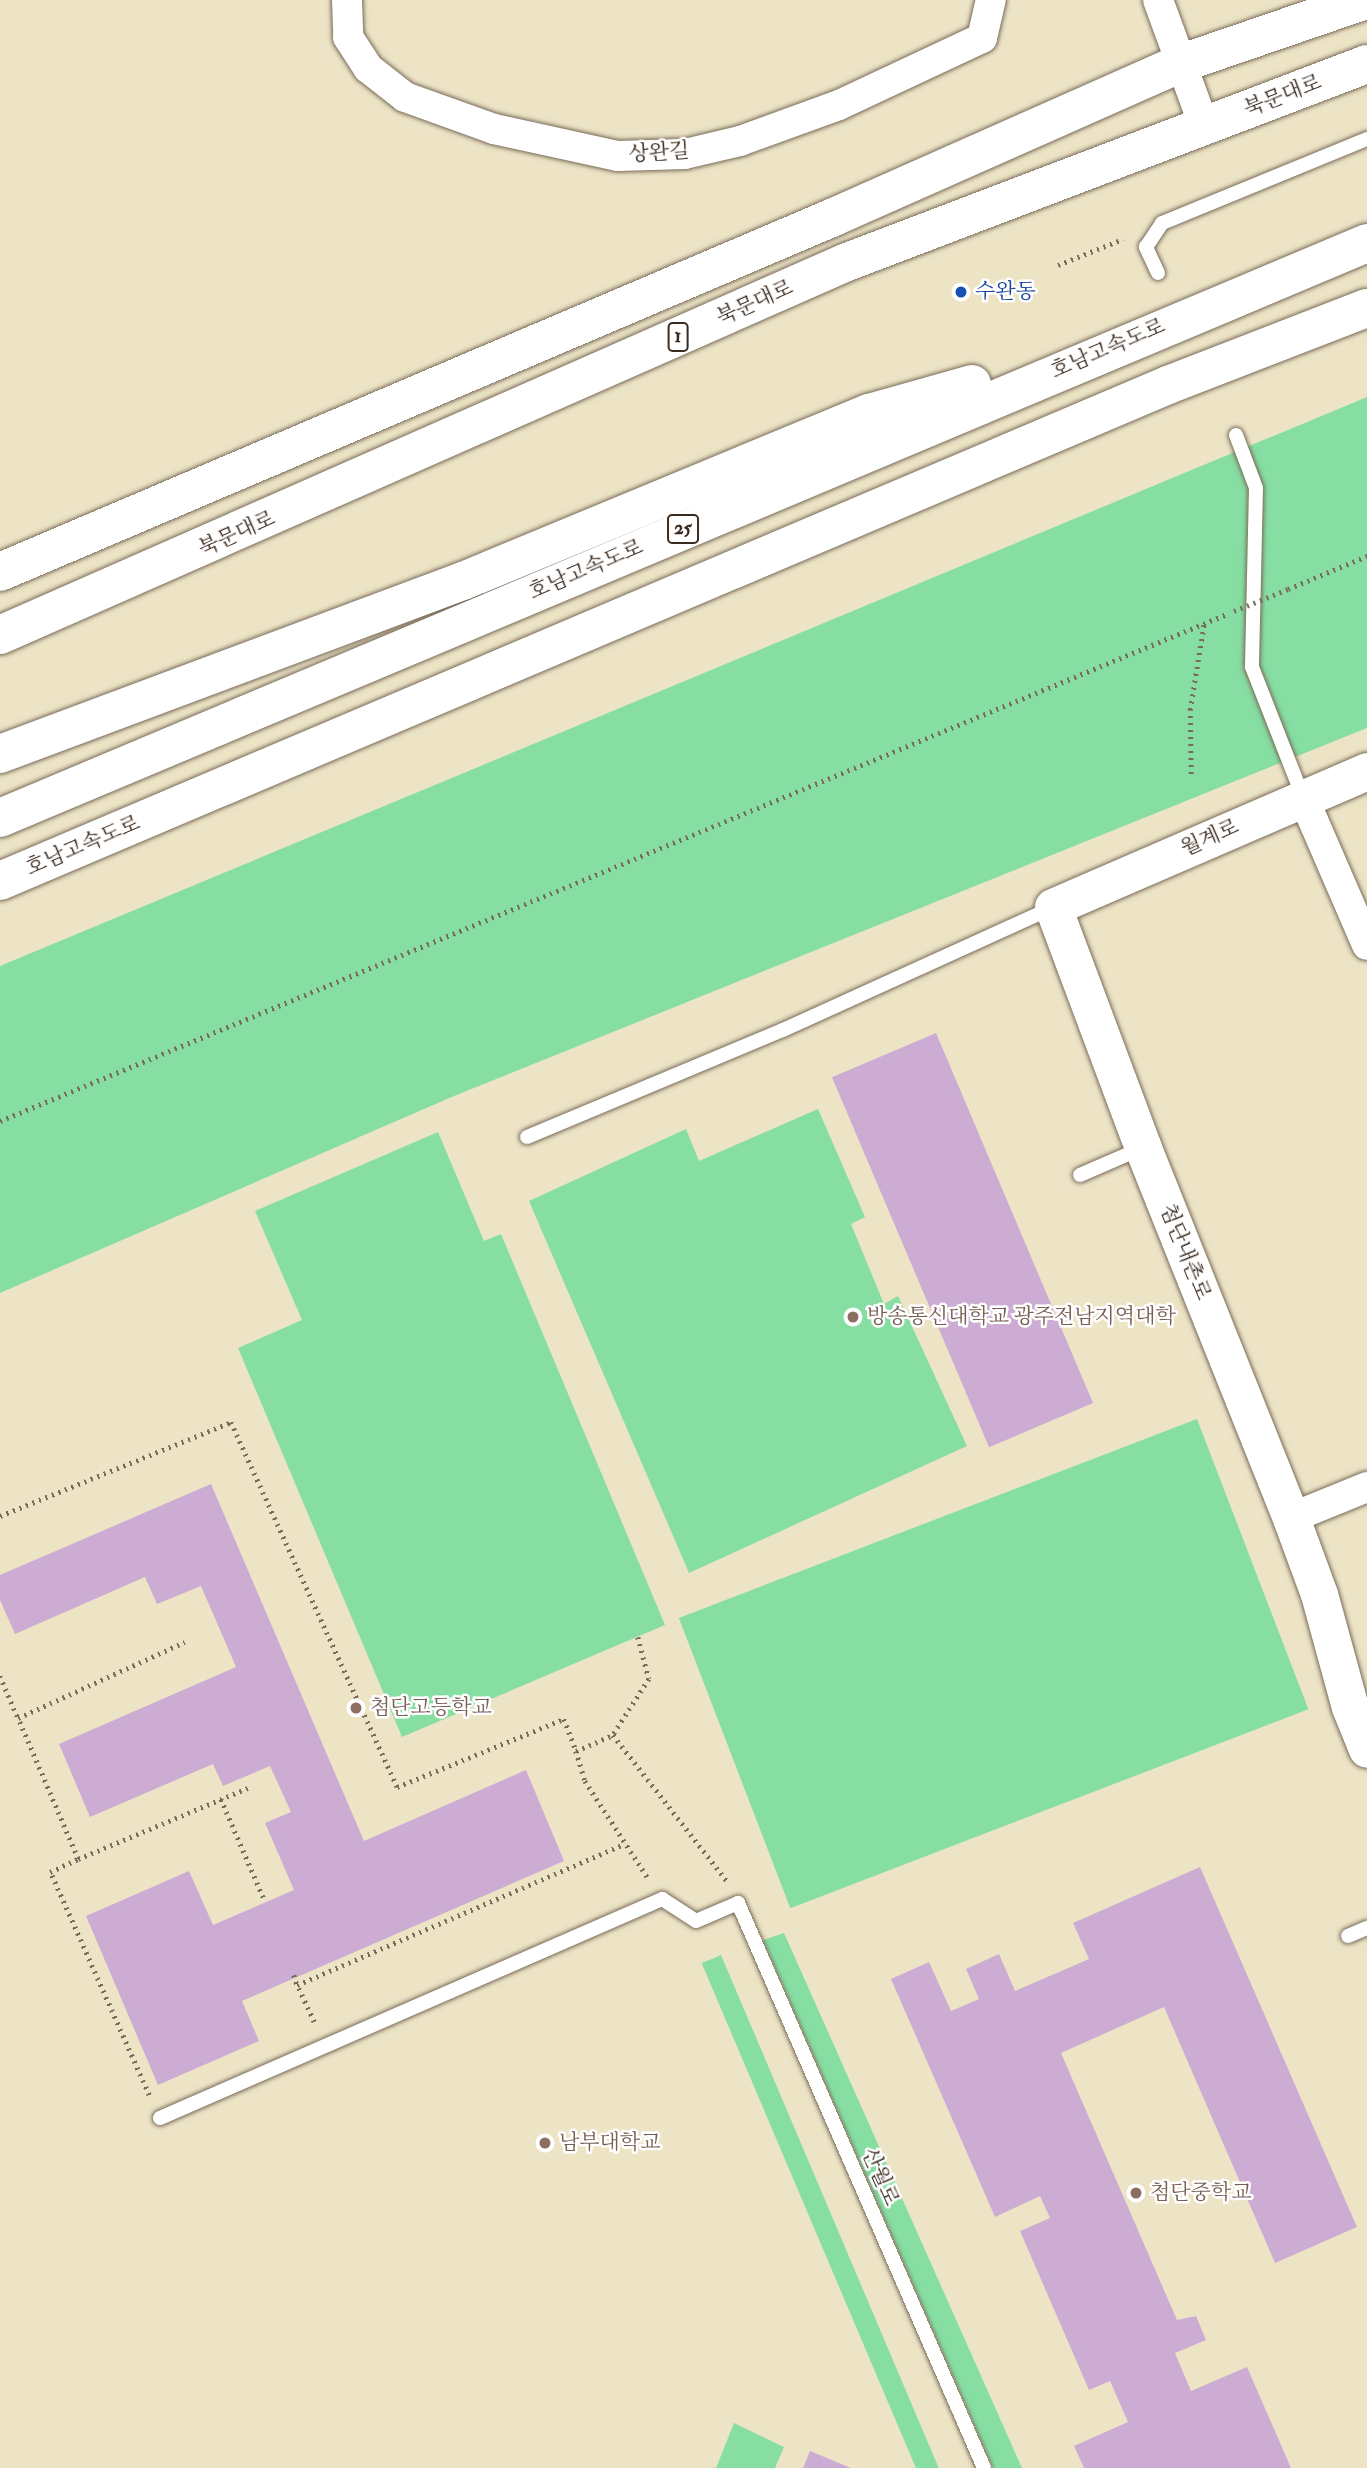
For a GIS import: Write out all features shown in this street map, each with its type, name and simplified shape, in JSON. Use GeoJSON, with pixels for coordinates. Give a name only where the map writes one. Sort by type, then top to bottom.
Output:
{"type":"FeatureCollection","features":[{"type":"Feature","properties":{"kind":"main road","name":"1"},"geometry":{"type":"LineString","coordinates":[[0,572],[821,222],[1182,63],[1366,0]]}},
{"type":"Feature","properties":{"kind":"main road","name":"북문대로"},"geometry":{"type":"LineString","coordinates":[[0,635],[847,262],[1367,64]]}},
{"type":"Feature","properties":{"kind":"main road","name":"호남고속도로"},"geometry":{"type":"LineString","coordinates":[[0,818],[1142,334],[1367,243]]}},
{"type":"Feature","properties":{"kind":"main road","name":"호남고속도로"},"geometry":{"type":"LineString","coordinates":[[0,881],[1168,385],[1367,308]]}},
{"type":"Feature","properties":{"kind":"main road"},"geometry":{"type":"LineString","coordinates":[[0,754],[463,580],[869,413],[1142,334]]}},
{"type":"Feature","properties":{"kind":"street","name":"상완길"},"geometry":{"type":"LineString","coordinates":[[347,0],[348,37],[368,68],[405,97],[494,129],[618,156],[685,154],[740,141],[839,105],[982,38],[991,0]]}},
{"type":"Feature","properties":{"kind":"street"},"geometry":{"type":"LineString","coordinates":[[1158,0],[1204,126]]}},
{"type":"Feature","properties":{"kind":"street","name":"월계로"},"geometry":{"type":"LineString","coordinates":[[1053,907],[1367,771]]}},
{"type":"Feature","properties":{"kind":"street"},"geometry":{"type":"LineString","coordinates":[[1303,797],[1367,945]]}},
{"type":"Feature","properties":{"kind":"street","name":"첨단내촌로"},"geometry":{"type":"LineString","coordinates":[[1053,907],[1143,1148],[1291,1517],[1319,1594]]}},
{"type":"Feature","properties":{"kind":"street"},"geometry":{"type":"LineString","coordinates":[[1291,1517],[1367,1487]]}},
{"type":"Feature","properties":{"kind":"street"},"geometry":{"type":"LineString","coordinates":[[1319,1594],[1367,1685]]}},
{"type":"Feature","properties":{"kind":"street"},"geometry":{"type":"LineString","coordinates":[[1319,1594],[1350,1707],[1367,1749]]}},
{"type":"Feature","properties":{"kind":"lane"},"geometry":{"type":"LineString","coordinates":[[1158,273],[1146,247],[1162,223],[1367,139]]}},
{"type":"Feature","properties":{"kind":"lane"},"geometry":{"type":"LineString","coordinates":[[1236,435],[1256,488],[1252,667],[1303,797]]}},
{"type":"Feature","properties":{"kind":"lane"},"geometry":{"type":"LineString","coordinates":[[527,1137],[783,1030],[999,928],[1053,907]]}},
{"type":"Feature","properties":{"kind":"lane"},"geometry":{"type":"LineString","coordinates":[[1080,1175],[1143,1148]]}},
{"type":"Feature","properties":{"kind":"lane"},"geometry":{"type":"LineString","coordinates":[[160,2118],[662,1899],[695,1921],[738,1903]]}},
{"type":"Feature","properties":{"kind":"lane","name":"산월로"},"geometry":{"type":"LineString","coordinates":[[738,1903],[984,2468]]}},
{"type":"Feature","properties":{"kind":"lane"},"geometry":{"type":"LineString","coordinates":[[1348,1936],[1367,1928]]}},
{"type":"Feature","properties":{"kind":"path"},"geometry":{"type":"LineString","coordinates":[[1058,265],[1162,223]]}},
{"type":"Feature","properties":{"kind":"path"},"geometry":{"type":"LineString","coordinates":[[0,1121],[1367,556]]}},
{"type":"Feature","properties":{"kind":"path"},"geometry":{"type":"LineString","coordinates":[[1191,774],[1190,710],[1204,623]]}},
{"type":"Feature","properties":{"kind":"path"},"geometry":{"type":"LineString","coordinates":[[0,1516],[231,1422],[397,1787],[564,1719],[585,1781],[662,1899]]}},
{"type":"Feature","properties":{"kind":"path"},"geometry":{"type":"LineString","coordinates":[[576,1751],[613,1735],[649,1679],[638,1637]]}},
{"type":"Feature","properties":{"kind":"path"},"geometry":{"type":"LineString","coordinates":[[18,1718],[185,1642]]}},
{"type":"Feature","properties":{"kind":"path"},"geometry":{"type":"LineString","coordinates":[[0,1676],[78,1858]]}},
{"type":"Feature","properties":{"kind":"path"},"geometry":{"type":"LineString","coordinates":[[613,1735],[726,1878],[738,1903]]}},
{"type":"Feature","properties":{"kind":"path"},"geometry":{"type":"LineString","coordinates":[[160,2118],[50,1872],[248,1788]]}},
{"type":"Feature","properties":{"kind":"path"},"geometry":{"type":"LineString","coordinates":[[221,1799],[265,1901]]}},
{"type":"Feature","properties":{"kind":"path"},"geometry":{"type":"LineString","coordinates":[[297,1985],[625,1844]]}},
{"type":"Feature","properties":{"kind":"path"},"geometry":{"type":"LineString","coordinates":[[294,1975],[325,2046]]}},
{"type":"Feature","properties":{"kind":"green space"},"geometry":{"type":"Polygon","coordinates":[[[1367,397],[1367,728],[454,1096],[0,1293],[0,966],[1367,397]]]}},
{"type":"Feature","properties":{"kind":"green space"},"geometry":{"type":"Polygon","coordinates":[[[818,1109],[865,1217],[851,1224],[884,1304],[898,1296],[967,1446],[689,1573],[529,1201],[686,1129],[699,1161],[818,1109]]]}},
{"type":"Feature","properties":{"kind":"green space"},"geometry":{"type":"Polygon","coordinates":[[[438,1132],[484,1241],[501,1234],[665,1625],[402,1737],[238,1348],[302,1320],[255,1211],[438,1132]]]}},
{"type":"Feature","properties":{"kind":"green space"},"geometry":{"type":"Polygon","coordinates":[[[1197,1419],[1308,1709],[790,1908],[679,1618],[1197,1419]]]}},
{"type":"Feature","properties":{"kind":"green space"},"geometry":{"type":"Polygon","coordinates":[[[784,1933],[1022,2468],[993,2468],[763,1940],[784,1933]]]}},
{"type":"Feature","properties":{"kind":"green space"},"geometry":{"type":"Polygon","coordinates":[[[721,1955],[939,2468],[916,2468],[702,1963],[721,1955]]]}},
{"type":"Feature","properties":{"kind":"green space"},"geometry":{"type":"Polygon","coordinates":[[[734,2423],[784,2447],[775,2468],[716,2468],[734,2423]]]}},
{"type":"Feature","properties":{"kind":"building"},"geometry":{"type":"Polygon","coordinates":[[[936,1033],[1093,1403],[989,1447],[832,1077],[936,1033]]]}},
{"type":"Feature","properties":{"kind":"building"},"geometry":{"type":"Polygon","coordinates":[[[211,1484],[364,1841],[526,1770],[564,1861],[242,2001],[259,2041],[158,2085],[86,1916],[189,1871],[213,1925],[294,1890],[265,1823],[291,1812],[270,1766],[223,1786],[213,1764],[90,1817],[59,1744],[236,1667],[201,1586],[157,1604],[145,1577],[15,1634],[0,1600],[0,1575],[211,1484]]]}},
{"type":"Feature","properties":{"kind":"building"},"geometry":{"type":"Polygon","coordinates":[[[1200,1867],[1357,2227],[1275,2263],[1164,2007],[1061,2053],[1177,2320],[1196,2316],[1206,2340],[1175,2353],[1191,2391],[1247,2367],[1291,2468],[1084,2468],[1074,2446],[1128,2422],[1110,2381],[1089,2390],[1020,2231],[1050,2218],[1040,2196],[995,2217],[891,1979],[929,1962],[951,2011],[979,1999],[966,1969],[999,1954],[1015,1991],[1089,1959],[1073,1923],[1200,1867]]]}},
{"type":"Feature","properties":{"kind":"building"},"geometry":{"type":"Polygon","coordinates":[[[810,2451],[851,2468],[803,2468],[810,2451]]]}},
{"type":"Feature","properties":{"kind":"place","name":"수완동"},"geometry":{"type":"Point","coordinates":[961,292]}},
{"type":"Feature","properties":{"kind":"place","name":"방송통신대학교 광주전남지역대학"},"geometry":{"type":"Point","coordinates":[853,1317]}},
{"type":"Feature","properties":{"kind":"place","name":"첨단고등학교"},"geometry":{"type":"Point","coordinates":[356,1708]}},
{"type":"Feature","properties":{"kind":"place","name":"남부대학교"},"geometry":{"type":"Point","coordinates":[545,2143]}},
{"type":"Feature","properties":{"kind":"place","name":"첨단중학교"},"geometry":{"type":"Point","coordinates":[1136,2193]}}]}
